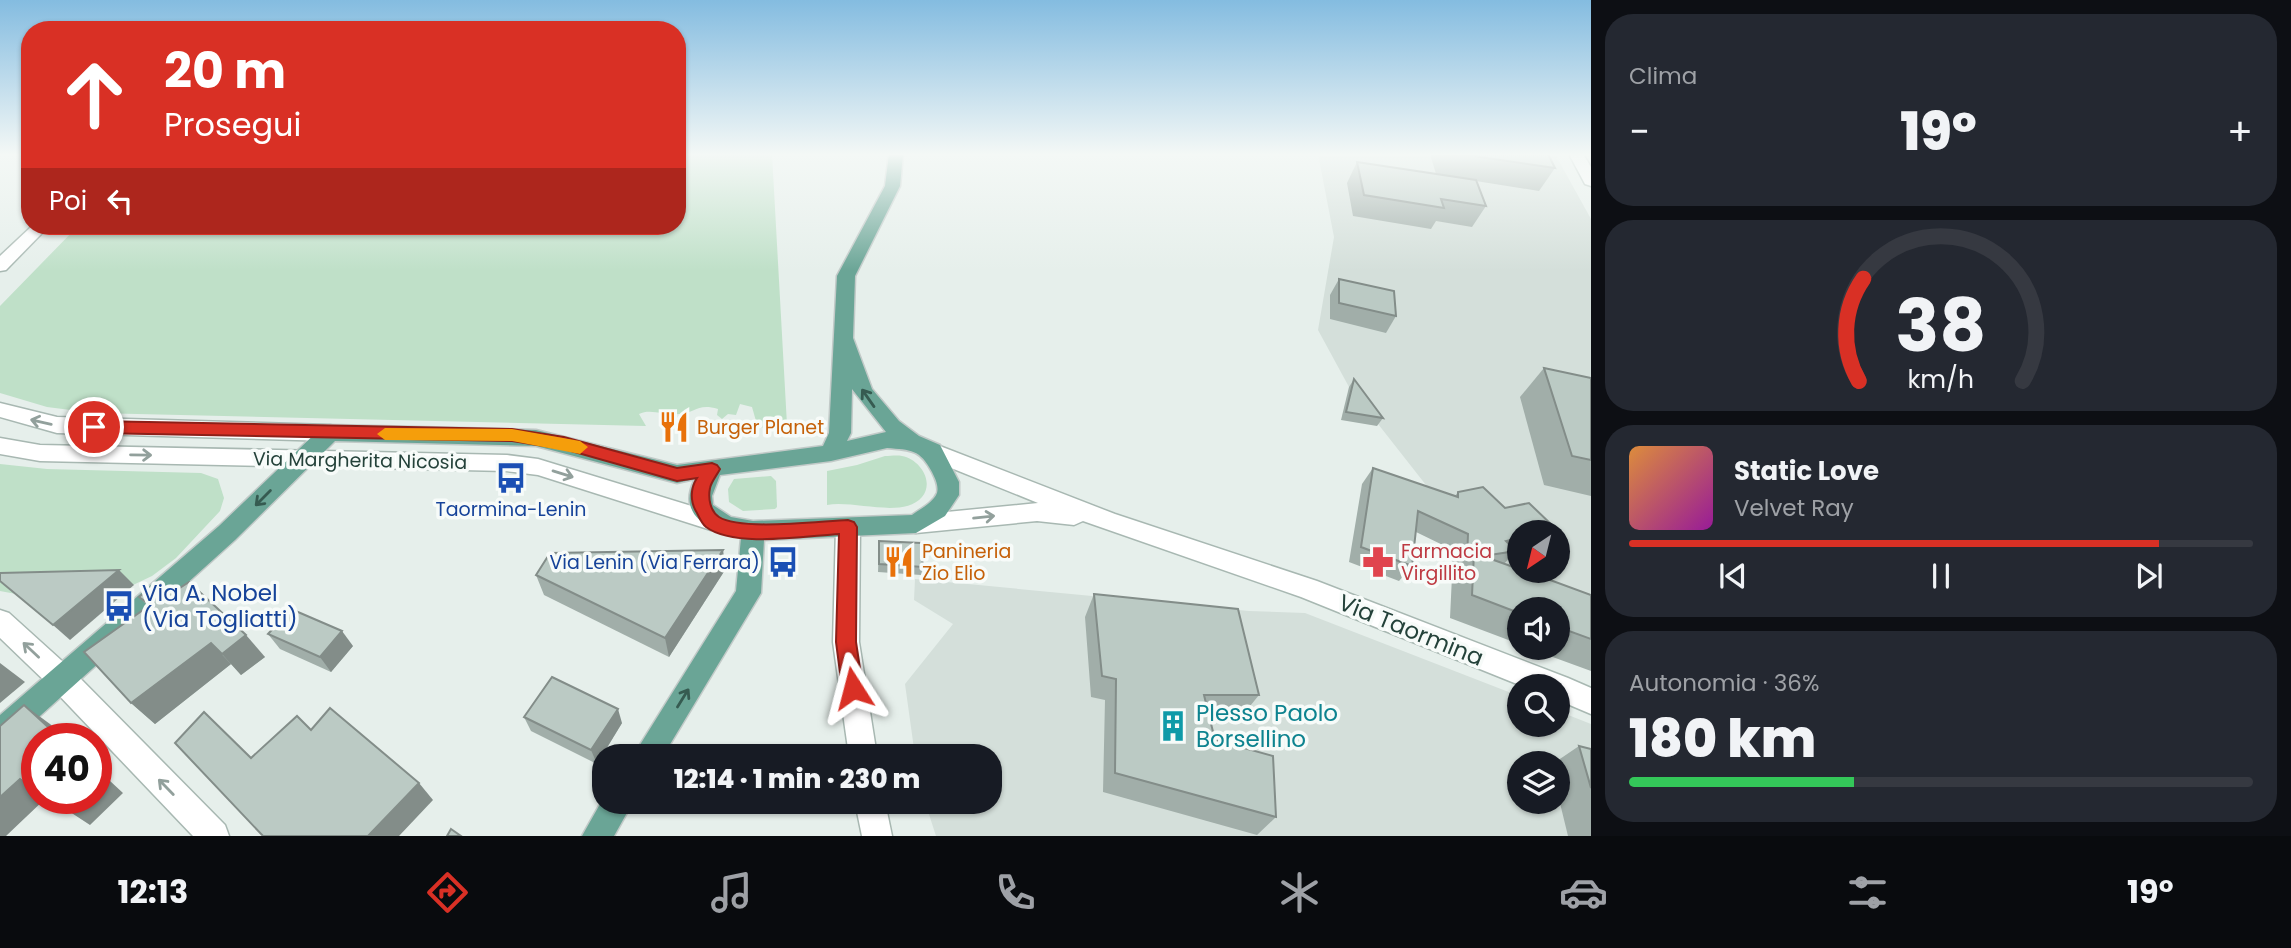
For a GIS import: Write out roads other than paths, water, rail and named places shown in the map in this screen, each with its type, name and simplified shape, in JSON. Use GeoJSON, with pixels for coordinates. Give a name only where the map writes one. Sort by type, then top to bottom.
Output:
{"type":"FeatureCollection","features":[{"type":"Feature","properties":{"kind":"main road"},"geometry":{"type":"LineString","coordinates":[[831,453],[840,433],[846,276],[851,258],[890,193]]}},
{"type":"Feature","properties":{"kind":"main road"},"geometry":{"type":"LineString","coordinates":[[712,469],[701,486],[701,505],[711,521],[730,528],[754,531],[916,524],[937,510],[948,495],[948,482],[921,446],[878,412],[864,393],[855,376],[845,340]]}},
{"type":"Feature","properties":{"kind":"main road"},"geometry":{"type":"LineString","coordinates":[[0,733],[169,587],[330,433]]}},
{"type":"Feature","properties":{"kind":"main road","name":"Via Margherita Nicosia"},"geometry":{"type":"LineString","coordinates":[[330,433],[524,436],[564,443],[677,474],[831,453],[887,440],[921,446]]}},
{"type":"Feature","properties":{"kind":"main road"},"geometry":{"type":"LineString","coordinates":[[654,744],[748,593],[754,531]]}},
{"type":"Feature","properties":{"kind":"main road"},"geometry":{"type":"LineString","coordinates":[[597,836],[611,814]]}},
{"type":"Feature","properties":{"kind":"street"},"geometry":{"type":"LineString","coordinates":[[0,266],[32,235]]}},
{"type":"Feature","properties":{"kind":"street","name":"Via Margherita Nicosia"},"geometry":{"type":"LineString","coordinates":[[0,410],[69,426],[330,433]]}},
{"type":"Feature","properties":{"kind":"street","name":"Via Margherita Nicosia"},"geometry":{"type":"LineString","coordinates":[[0,446],[40,453],[507,463],[538,467],[711,521]]}},
{"type":"Feature","properties":{"kind":"street"},"geometry":{"type":"LineString","coordinates":[[921,446],[1107,521]]}},
{"type":"Feature","properties":{"kind":"street"},"geometry":{"type":"LineString","coordinates":[[916,524],[1037,512],[1107,521]]}},
{"type":"Feature","properties":{"kind":"street","name":"Via Taormina"},"geometry":{"type":"LineString","coordinates":[[1107,521],[1308,589],[1523,674]]}},
{"type":"Feature","properties":{"kind":"street"},"geometry":{"type":"LineString","coordinates":[[848,527],[846,642],[861,744]]}},
{"type":"Feature","properties":{"kind":"street"},"geometry":{"type":"LineString","coordinates":[[0,621],[62,680],[214,836]]}},
{"type":"Feature","properties":{"kind":"street","name":"Via Taormina"},"geometry":{"type":"LineString","coordinates":[[1570,693],[1591,701]]}},
{"type":"Feature","properties":{"kind":"street"},"geometry":{"type":"LineString","coordinates":[[872,814],[877,836]]}},
{"type":"Feature","properties":{"kind":"place","name":"Burger Planet"},"geometry":{"type":"Point","coordinates":[674,427]}},
{"type":"Feature","properties":{"kind":"place","name":"Taormina-Lenin"},"geometry":{"type":"Point","coordinates":[511,478]}},
{"type":"Feature","properties":{"kind":"place","name":"Via Lenin (Via Ferrara)"},"geometry":{"type":"Point","coordinates":[783,562]}},
{"type":"Feature","properties":{"kind":"place","name":"Panineria Zio Elio"},"geometry":{"type":"Point","coordinates":[899,562]}},
{"type":"Feature","properties":{"kind":"place","name":"Farmacia Virgillito"},"geometry":{"type":"Point","coordinates":[1378,562]}},
{"type":"Feature","properties":{"kind":"place","name":"Via A. Nobel (Via Togliatti)"},"geometry":{"type":"Point","coordinates":[119,606]}},
{"type":"Feature","properties":{"kind":"place","name":"Plesso Paolo Borsellino"},"geometry":{"type":"Point","coordinates":[1173,726]}}]}
